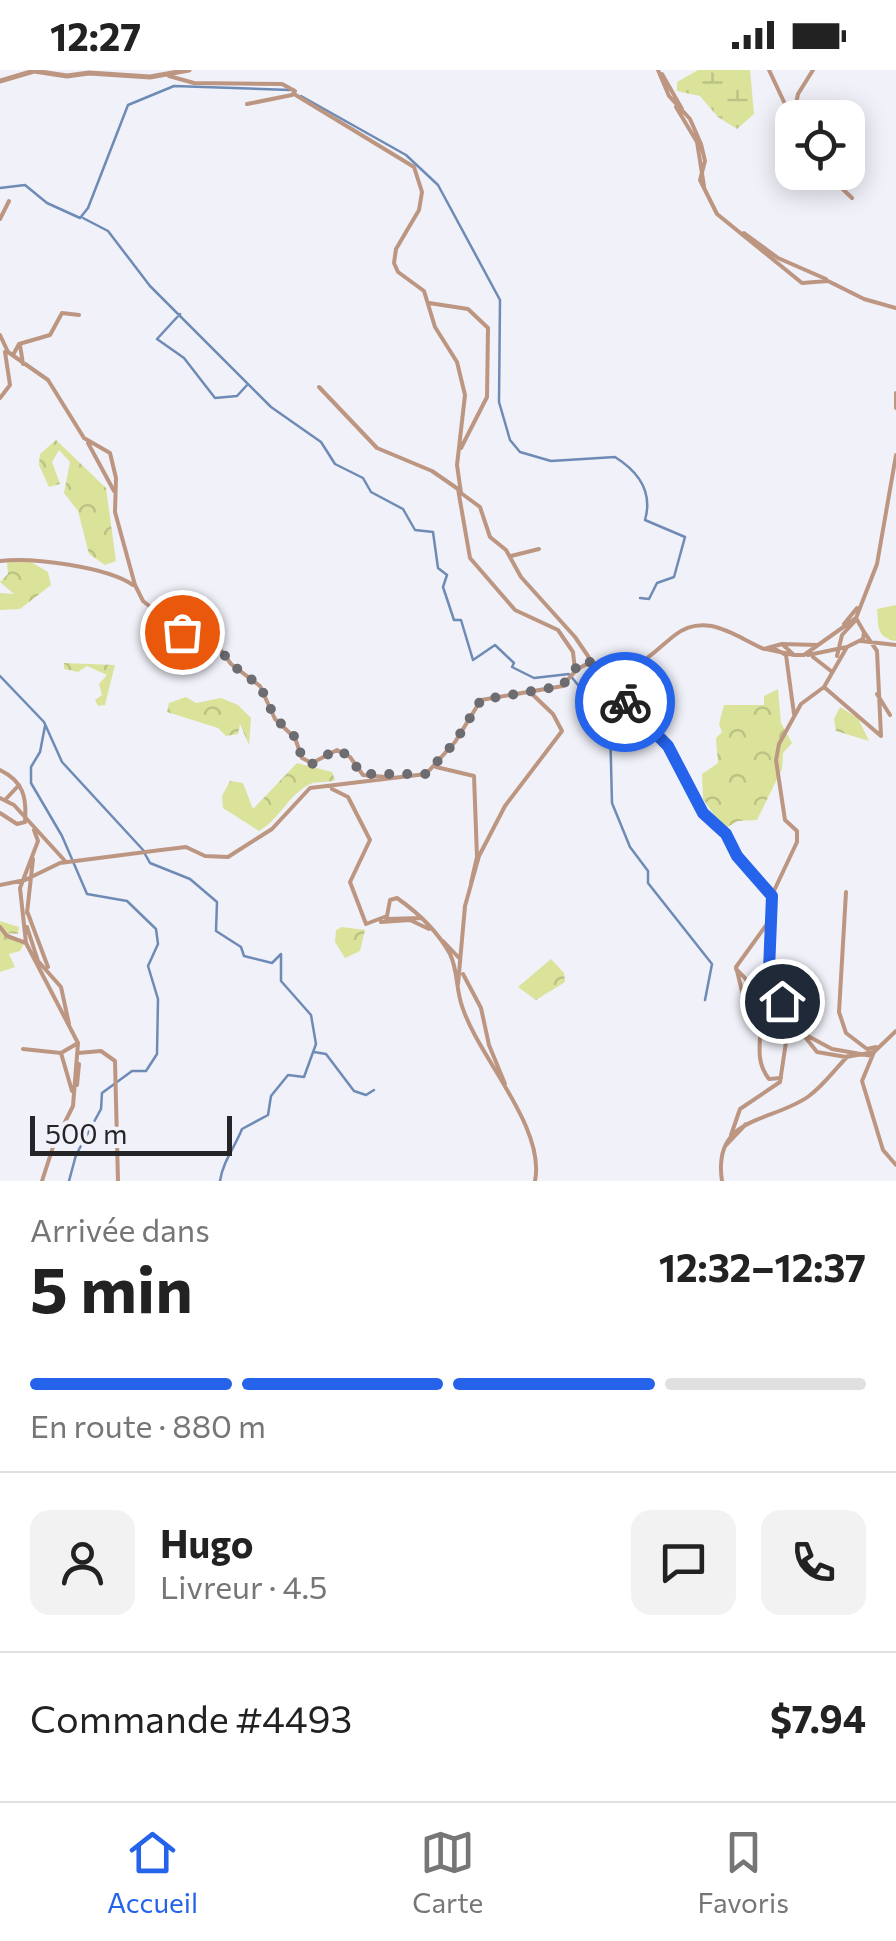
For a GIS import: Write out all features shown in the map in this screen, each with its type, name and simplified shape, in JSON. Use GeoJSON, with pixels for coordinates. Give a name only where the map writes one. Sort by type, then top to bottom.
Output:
{"type":"FeatureCollection","features":[{"type":"Feature","properties":{"kind":"street"},"geometry":{"type":"LineString","coordinates":[[0,81],[34,70],[67,76],[88,72],[169,76],[194,83],[282,84],[414,168],[422,192],[420,210],[396,249],[394,263],[400,275],[424,291],[438,333],[454,354],[464,386],[458,452],[470,558],[515,610],[558,630],[573,652],[572,674]]}},
{"type":"Feature","properties":{"kind":"street"},"geometry":{"type":"LineString","coordinates":[[169,76],[190,70]]}},
{"type":"Feature","properties":{"kind":"street"},"geometry":{"type":"LineString","coordinates":[[659,70],[697,142],[702,168]]}},
{"type":"Feature","properties":{"kind":"street"},"geometry":{"type":"LineString","coordinates":[[659,70],[702,144],[700,180],[706,196],[733,227],[802,283],[830,282]]}},
{"type":"Feature","properties":{"kind":"street"},"geometry":{"type":"LineString","coordinates":[[770,70],[784,100]]}},
{"type":"Feature","properties":{"kind":"street"},"geometry":{"type":"LineString","coordinates":[[797,100],[813,70]]}},
{"type":"Feature","properties":{"kind":"street"},"geometry":{"type":"LineString","coordinates":[[247,104],[294,93]]}},
{"type":"Feature","properties":{"kind":"street"},"geometry":{"type":"LineString","coordinates":[[675,106],[682,110]]}},
{"type":"Feature","properties":{"kind":"street"},"geometry":{"type":"LineString","coordinates":[[844,190],[852,198]]}},
{"type":"Feature","properties":{"kind":"street"},"geometry":{"type":"LineString","coordinates":[[0,219],[9,201]]}},
{"type":"Feature","properties":{"kind":"street"},"geometry":{"type":"LineString","coordinates":[[733,227],[778,258],[864,299],[896,308]]}},
{"type":"Feature","properties":{"kind":"street"},"geometry":{"type":"LineString","coordinates":[[428,302],[468,309],[488,328],[487,397],[458,452]]}},
{"type":"Feature","properties":{"kind":"street"},"geometry":{"type":"LineString","coordinates":[[14,355],[20,343],[50,334],[62,313],[79,315]]}},
{"type":"Feature","properties":{"kind":"street"},"geometry":{"type":"LineString","coordinates":[[0,335],[10,384],[0,398]]}},
{"type":"Feature","properties":{"kind":"street"},"geometry":{"type":"LineString","coordinates":[[20,343],[23,364]]}},
{"type":"Feature","properties":{"kind":"street"},"geometry":{"type":"LineString","coordinates":[[4,347],[48,380],[115,496]]}},
{"type":"Feature","properties":{"kind":"street"},"geometry":{"type":"LineString","coordinates":[[319,387],[378,448],[432,471],[480,508],[490,537],[511,556],[520,577],[608,684],[668,746],[703,813],[726,834],[737,856],[772,896],[760,1066],[769,1079],[782,1078]]}},
{"type":"Feature","properties":{"kind":"street"},"geometry":{"type":"LineString","coordinates":[[896,393],[896,408]]}},
{"type":"Feature","properties":{"kind":"street"},"geometry":{"type":"LineString","coordinates":[[84,438],[110,453],[115,512],[134,585],[143,601],[200,647],[217,645],[231,664],[260,686],[275,718],[296,738],[302,758],[312,764],[337,750],[350,756],[363,774],[395,778]]}},
{"type":"Feature","properties":{"kind":"street"},"geometry":{"type":"LineString","coordinates":[[837,660],[846,628],[856,619],[880,553],[896,455]]}},
{"type":"Feature","properties":{"kind":"street"},"geometry":{"type":"LineString","coordinates":[[511,556],[538,550]]}},
{"type":"Feature","properties":{"kind":"street"},"geometry":{"type":"LineString","coordinates":[[0,561],[25,558],[60,567],[84,566],[124,577],[134,585]]}},
{"type":"Feature","properties":{"kind":"street"},"geometry":{"type":"LineString","coordinates":[[841,628],[860,604]]}},
{"type":"Feature","properties":{"kind":"street"},"geometry":{"type":"LineString","coordinates":[[806,655],[856,619]]}},
{"type":"Feature","properties":{"kind":"street"},"geometry":{"type":"LineString","coordinates":[[824,687],[881,736],[874,644],[856,619]]}},
{"type":"Feature","properties":{"kind":"street"},"geometry":{"type":"LineString","coordinates":[[0,886],[69,861],[181,847],[228,857],[272,829],[310,788],[332,789],[422,775],[455,742],[481,700],[562,686],[579,664],[637,665],[677,632],[704,624],[794,656],[838,650],[859,641],[864,634]]}},
{"type":"Feature","properties":{"kind":"street"},"geometry":{"type":"LineString","coordinates":[[859,641],[896,645]]}},
{"type":"Feature","properties":{"kind":"street"},"geometry":{"type":"LineString","coordinates":[[782,644],[794,656]]}},
{"type":"Feature","properties":{"kind":"street"},"geometry":{"type":"LineString","coordinates":[[768,648],[820,644]]}},
{"type":"Feature","properties":{"kind":"street"},"geometry":{"type":"LineString","coordinates":[[743,996],[736,970],[767,924],[772,896],[798,836],[785,820],[778,781],[776,760],[783,735],[801,704],[824,687],[847,647]]}},
{"type":"Feature","properties":{"kind":"street"},"geometry":{"type":"LineString","coordinates":[[786,654],[794,716]]}},
{"type":"Feature","properties":{"kind":"street"},"geometry":{"type":"LineString","coordinates":[[806,655],[831,671]]}},
{"type":"Feature","properties":{"kind":"street"},"geometry":{"type":"LineString","coordinates":[[471,884],[478,856],[500,816],[562,731],[553,714],[531,693]]}},
{"type":"Feature","properties":{"kind":"street"},"geometry":{"type":"LineString","coordinates":[[877,694],[890,714]]}},
{"type":"Feature","properties":{"kind":"street"},"geometry":{"type":"LineString","coordinates":[[432,768],[474,775],[477,857],[460,959],[481,1008],[486,1036],[533,1148],[535,1181]]}},
{"type":"Feature","properties":{"kind":"street"},"geometry":{"type":"LineString","coordinates":[[0,770],[20,784],[25,822]]}},
{"type":"Feature","properties":{"kind":"street"},"geometry":{"type":"LineString","coordinates":[[20,784],[2,800],[55,844],[69,861]]}},
{"type":"Feature","properties":{"kind":"street"},"geometry":{"type":"LineString","coordinates":[[332,789],[348,797],[368,834],[370,848],[356,864],[350,882],[366,924],[422,918]]}},
{"type":"Feature","properties":{"kind":"street"},"geometry":{"type":"LineString","coordinates":[[0,813],[16,824],[25,822]]}},
{"type":"Feature","properties":{"kind":"street"},"geometry":{"type":"LineString","coordinates":[[34,830],[38,840],[20,895],[49,968],[61,987],[69,1024]]}},
{"type":"Feature","properties":{"kind":"street"},"geometry":{"type":"LineString","coordinates":[[846,892],[839,1012],[846,1033],[874,1052]]}},
{"type":"Feature","properties":{"kind":"street"},"geometry":{"type":"LineString","coordinates":[[380,921],[394,897],[422,918],[460,959]]}},
{"type":"Feature","properties":{"kind":"street"},"geometry":{"type":"LineString","coordinates":[[26,914],[26,943],[38,963],[49,968]]}},
{"type":"Feature","properties":{"kind":"street"},"geometry":{"type":"LineString","coordinates":[[380,921],[410,920],[433,931]]}},
{"type":"Feature","properties":{"kind":"street"},"geometry":{"type":"LineString","coordinates":[[0,927],[7,936],[26,943]]}},
{"type":"Feature","properties":{"kind":"street"},"geometry":{"type":"LineString","coordinates":[[27,927],[50,994],[78,1043],[74,1095],[42,1181]]}},
{"type":"Feature","properties":{"kind":"street"},"geometry":{"type":"LineString","coordinates":[[439,938],[451,956],[465,1014],[507,1090]]}},
{"type":"Feature","properties":{"kind":"street"},"geometry":{"type":"LineString","coordinates":[[736,970],[762,1006],[764,1029]]}},
{"type":"Feature","properties":{"kind":"street"},"geometry":{"type":"LineString","coordinates":[[769,970],[782,1001],[790,996],[802,1033],[817,1052],[848,1056],[874,1052]]}},
{"type":"Feature","properties":{"kind":"street"},"geometry":{"type":"LineString","coordinates":[[458,984],[462,971]]}},
{"type":"Feature","properties":{"kind":"street"},"geometry":{"type":"LineString","coordinates":[[730,1139],[740,1109],[782,1078],[786,1042],[800,1025]]}},
{"type":"Feature","properties":{"kind":"street"},"geometry":{"type":"LineString","coordinates":[[896,1030],[874,1052],[862,1081],[883,1150],[896,1164]]}},
{"type":"Feature","properties":{"kind":"street"},"geometry":{"type":"LineString","coordinates":[[802,1033],[832,1049],[855,1054]]}},
{"type":"Feature","properties":{"kind":"street"},"geometry":{"type":"LineString","coordinates":[[23,1049],[61,1053],[78,1043]]}},
{"type":"Feature","properties":{"kind":"street"},"geometry":{"type":"LineString","coordinates":[[78,1052],[101,1051],[112,1056],[116,1065],[118,1181]]}},
{"type":"Feature","properties":{"kind":"street"},"geometry":{"type":"LineString","coordinates":[[61,1053],[74,1095]]}},
{"type":"Feature","properties":{"kind":"street"},"geometry":{"type":"LineString","coordinates":[[722,1181],[730,1139],[747,1123],[806,1098],[848,1056]]}},
{"type":"Feature","properties":{"kind":"street"},"geometry":{"type":"LineString","coordinates":[[726,1145],[747,1123]]}},
{"type":"Feature","properties":{"kind":"green space"},"geometry":{"type":"Polygon","coordinates":[[[698,70],[750,70],[754,114],[737,129],[718,117],[700,96],[677,91],[677,82],[698,70]]]}},
{"type":"Feature","properties":{"kind":"green space"},"geometry":{"type":"Polygon","coordinates":[[[56,440],[106,488],[116,561],[105,565],[89,554],[78,511],[64,493],[70,462],[59,450],[52,462],[60,484],[49,487],[39,465],[40,454],[56,440]]]}},
{"type":"Feature","properties":{"kind":"green space"},"geometry":{"type":"Polygon","coordinates":[[[7,562],[31,562],[48,572],[51,585],[20,609],[0,610],[0,593],[14,594],[0,582],[8,574],[7,562]]]}},
{"type":"Feature","properties":{"kind":"green space"},"geometry":{"type":"Polygon","coordinates":[[[896,605],[896,641],[881,634],[877,609],[896,605]]]}},
{"type":"Feature","properties":{"kind":"green space"},"geometry":{"type":"Polygon","coordinates":[[[64,663],[115,665],[105,705],[98,706],[95,700],[102,695],[99,684],[107,675],[87,666],[78,672],[64,669],[64,663]]]}},
{"type":"Feature","properties":{"kind":"green space"},"geometry":{"type":"Polygon","coordinates":[[[778,689],[781,723],[792,743],[783,753],[782,769],[757,820],[738,821],[724,829],[703,799],[702,774],[718,763],[716,738],[722,732],[719,724],[724,705],[764,705],[764,696],[778,689]]]}},
{"type":"Feature","properties":{"kind":"green space"},"geometry":{"type":"Polygon","coordinates":[[[186,697],[196,703],[221,698],[238,705],[251,718],[249,745],[240,724],[238,734],[226,736],[218,728],[167,712],[169,703],[186,697]]]}},
{"type":"Feature","properties":{"kind":"green space"},"geometry":{"type":"Polygon","coordinates":[[[840,707],[858,718],[869,741],[836,731],[834,719],[840,707]]]}},
{"type":"Feature","properties":{"kind":"green space"},"geometry":{"type":"Polygon","coordinates":[[[297,763],[332,772],[335,780],[302,789],[259,831],[223,808],[222,796],[230,781],[243,783],[253,809],[297,763]]]}},
{"type":"Feature","properties":{"kind":"green space"},"geometry":{"type":"Polygon","coordinates":[[[0,921],[19,927],[18,934],[7,933],[25,942],[20,951],[9,954],[15,967],[0,972],[0,921]]]}},
{"type":"Feature","properties":{"kind":"green space"},"geometry":{"type":"Polygon","coordinates":[[[336,930],[365,930],[360,951],[345,958],[335,942],[336,930]]]}},
{"type":"Feature","properties":{"kind":"green space"},"geometry":{"type":"Polygon","coordinates":[[[551,959],[564,973],[565,982],[536,1000],[518,987],[551,959]]]}},
{"type":"Feature","properties":{"kind":"waterway"},"geometry":{"type":"LineString","coordinates":[[0,188],[25,185],[47,203],[80,218],[88,208],[128,105],[174,86],[290,90]]}},
{"type":"Feature","properties":{"kind":"waterway"},"geometry":{"type":"LineString","coordinates":[[301,96],[406,155],[438,185],[500,300],[499,402],[510,440],[520,452],[551,461],[615,457],[642,484],[647,500],[645,520],[685,537],[674,577],[657,583],[649,599],[640,598]]}},
{"type":"Feature","properties":{"kind":"waterway"},"geometry":{"type":"LineString","coordinates":[[83,218],[108,231],[150,286],[271,407],[321,442],[335,464],[363,478],[371,492],[403,509],[415,530],[433,532],[438,568],[447,575],[443,587],[454,620],[461,620],[473,660],[495,645],[514,663],[512,667],[534,678],[569,674],[610,724],[612,803],[630,847],[648,871],[648,883],[712,964],[705,1000]]}},
{"type":"Feature","properties":{"kind":"waterway"},"geometry":{"type":"LineString","coordinates":[[180,314],[157,339],[184,358],[215,398],[237,396],[248,384]]}},
{"type":"Feature","properties":{"kind":"waterway"},"geometry":{"type":"LineString","coordinates":[[0,676],[44,722],[62,762],[144,851]]}},
{"type":"Feature","properties":{"kind":"waterway"},"geometry":{"type":"LineString","coordinates":[[45,726],[40,752],[31,767],[31,783],[62,836],[87,894],[127,901],[156,929],[158,944],[148,966],[158,999],[157,1054],[146,1071],[132,1071],[102,1093],[101,1109],[76,1155],[69,1181]]}},
{"type":"Feature","properties":{"kind":"waterway"},"geometry":{"type":"LineString","coordinates":[[145,854],[150,863],[190,879],[217,902],[216,931],[241,947],[244,956],[272,963],[281,954],[281,981],[311,1015],[316,1044],[304,1077],[288,1075],[271,1096],[268,1115],[242,1129],[220,1181]]}},
{"type":"Feature","properties":{"kind":"waterway"},"geometry":{"type":"LineString","coordinates":[[314,1052],[326,1054],[354,1091],[366,1095],[374,1090]]}},
{"type":"Feature","properties":{"kind":"way so far"},"geometry":{"type":"LineString","coordinates":[[182,632],[200,647],[217,645],[231,664],[260,686],[275,718],[296,738],[302,758],[312,764],[337,750],[350,756],[363,774],[374,777],[426,774],[455,742],[472,708],[481,700],[562,686],[579,664],[588,660],[625,702]]}},
{"type":"Feature","properties":{"kind":"route"},"geometry":{"type":"LineString","coordinates":[[625,702],[659,742],[668,746],[703,813],[726,834],[737,856],[772,896],[769,970],[782,1001]]}}]}
